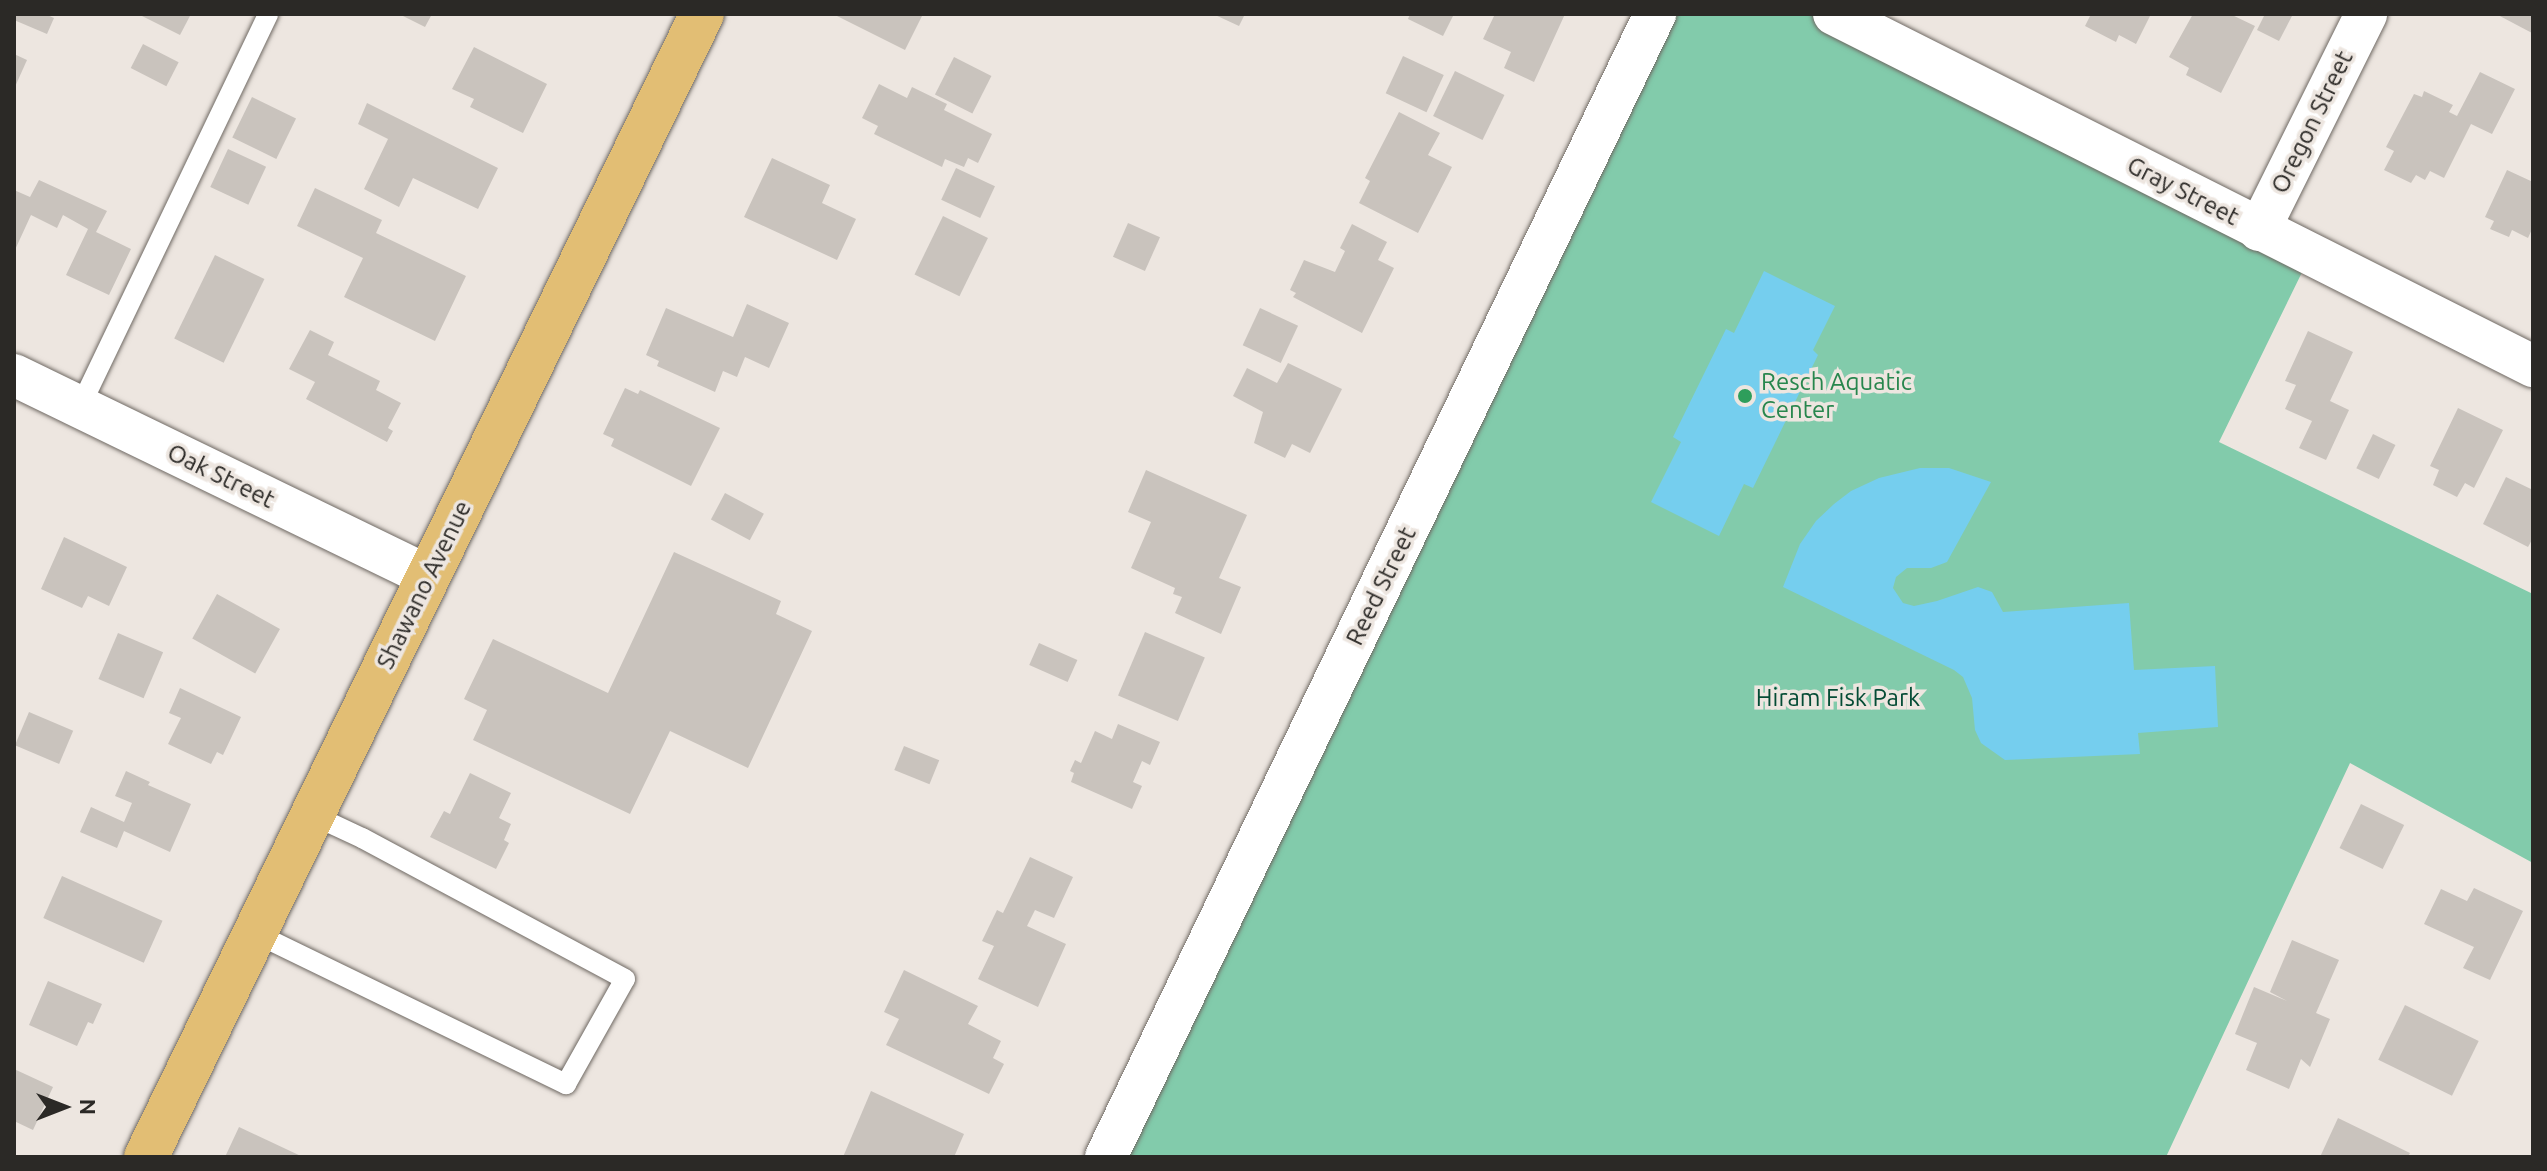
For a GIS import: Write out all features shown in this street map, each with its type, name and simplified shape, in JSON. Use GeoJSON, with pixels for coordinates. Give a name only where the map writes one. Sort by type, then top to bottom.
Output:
{"type":"FeatureCollection","features":[{"type":"Feature","properties":{"kind":"main road","name":"Shawano Avenue"},"geometry":{"type":"LineString","coordinates":[[146,1157],[702,14]]}},
{"type":"Feature","properties":{"kind":"street","name":"Reed Street"},"geometry":{"type":"LineString","coordinates":[[1106,1157],[1655,14]]}},
{"type":"Feature","properties":{"kind":"street","name":"Gray Street"},"geometry":{"type":"LineString","coordinates":[[1834,14],[2533,366]]}},
{"type":"Feature","properties":{"kind":"street","name":"Oregon Street"},"geometry":{"type":"LineString","coordinates":[[2259,230],[2366,14]]}},
{"type":"Feature","properties":{"kind":"street","name":"Oak Street"},"geometry":{"type":"LineString","coordinates":[[14,375],[428,576]]}},
{"type":"Feature","properties":{"kind":"lane"},"geometry":{"type":"LineString","coordinates":[[80,407],[268,14]]}},
{"type":"Feature","properties":{"kind":"lane"},"geometry":{"type":"LineString","coordinates":[[255,933],[566,1084],[625,979],[362,838],[313,815]]}},
{"type":"Feature","properties":{"kind":"green space","name":"Hiram Fisk Park"},"geometry":{"type":"Polygon","coordinates":[[[1655,14],[1834,14],[2310,256],[2219,442],[2533,594],[2533,863],[2350,763],[2166,1157],[1106,1157],[1655,14]]]}},
{"type":"Feature","properties":{"kind":"water","name":"Resch Aquatic Center"},"geometry":{"type":"Polygon","coordinates":[[[1764,271],[1835,306],[1813,350],[1818,355],[1753,488],[1744,484],[1719,536],[1651,502],[1681,442],[1673,437],[1726,329],[1734,333],[1764,271]]]}},
{"type":"Feature","properties":{"kind":"water"},"geometry":{"type":"Polygon","coordinates":[[[1920,468],[1949,468],[1991,482],[1947,562],[1931,568],[1907,568],[1896,577],[1893,588],[1903,603],[1914,606],[1978,587],[1992,592],[2003,612],[2129,603],[2134,670],[2215,666],[2218,727],[2138,733],[2140,754],[2005,760],[1981,743],[1975,730],[1972,698],[1963,677],[1783,587],[1800,544],[1816,521],[1834,504],[1851,491],[1879,478],[1920,468]]]}},
{"type":"Feature","properties":{"kind":"building"},"geometry":{"type":"Polygon","coordinates":[[[14,14],[45,14],[54,18],[47,34],[14,20],[14,14]]]}},
{"type":"Feature","properties":{"kind":"building"},"geometry":{"type":"Polygon","coordinates":[[[138,14],[191,14],[180,35],[138,14]]]}},
{"type":"Feature","properties":{"kind":"building"},"geometry":{"type":"Polygon","coordinates":[[[399,14],[432,14],[425,27],[399,14]]]}},
{"type":"Feature","properties":{"kind":"building"},"geometry":{"type":"Polygon","coordinates":[[[833,14],[923,14],[905,50],[833,14]]]}},
{"type":"Feature","properties":{"kind":"building"},"geometry":{"type":"Polygon","coordinates":[[[1213,14],[1245,14],[1239,26],[1213,14]]]}},
{"type":"Feature","properties":{"kind":"building"},"geometry":{"type":"Polygon","coordinates":[[[1410,14],[1454,14],[1443,36],[1408,19],[1410,14]]]}},
{"type":"Feature","properties":{"kind":"building"},"geometry":{"type":"Polygon","coordinates":[[[1495,14],[1565,14],[1534,82],[1504,68],[1511,52],[1483,39],[1495,14]]]}},
{"type":"Feature","properties":{"kind":"building"},"geometry":{"type":"Polygon","coordinates":[[[2091,14],[2151,14],[2136,44],[2119,35],[2116,42],[2085,26],[2091,14]]]}},
{"type":"Feature","properties":{"kind":"building"},"geometry":{"type":"Polygon","coordinates":[[[2193,14],[2230,14],[2255,26],[2221,93],[2186,75],[2189,68],[2169,57],[2193,14]]]}},
{"type":"Feature","properties":{"kind":"building"},"geometry":{"type":"Polygon","coordinates":[[[2265,14],[2293,14],[2279,41],[2257,30],[2265,14]]]}},
{"type":"Feature","properties":{"kind":"building"},"geometry":{"type":"Polygon","coordinates":[[[2496,14],[2533,14],[2533,31],[2532,33],[2496,14]]]}},
{"type":"Feature","properties":{"kind":"building"},"geometry":{"type":"Polygon","coordinates":[[[143,44],[179,62],[166,86],[131,68],[143,44]]]}},
{"type":"Feature","properties":{"kind":"building"},"geometry":{"type":"Polygon","coordinates":[[[474,47],[547,84],[523,133],[470,107],[474,99],[452,89],[474,47]]]}},
{"type":"Feature","properties":{"kind":"building"},"geometry":{"type":"Polygon","coordinates":[[[14,54],[27,60],[14,89],[14,54]]]}},
{"type":"Feature","properties":{"kind":"building"},"geometry":{"type":"Polygon","coordinates":[[[1403,56],[1444,75],[1426,112],[1386,93],[1403,56]]]}},
{"type":"Feature","properties":{"kind":"building"},"geometry":{"type":"Polygon","coordinates":[[[954,57],[991,76],[972,113],[935,94],[954,57]]]}},
{"type":"Feature","properties":{"kind":"building"},"geometry":{"type":"Polygon","coordinates":[[[1455,71],[1504,95],[1483,140],[1433,116],[1455,71]]]}},
{"type":"Feature","properties":{"kind":"building"},"geometry":{"type":"Polygon","coordinates":[[[2480,72],[2515,89],[2492,134],[2471,124],[2444,178],[2430,171],[2425,180],[2416,175],[2411,183],[2384,170],[2394,151],[2386,147],[2414,94],[2422,97],[2424,91],[2453,105],[2449,112],[2457,116],[2480,72]]]}},
{"type":"Feature","properties":{"kind":"building"},"geometry":{"type":"Polygon","coordinates":[[[879,84],[907,98],[912,87],[947,104],[944,110],[992,134],[978,163],[968,158],[964,167],[945,159],[942,167],[874,134],[878,126],[862,118],[879,84]]]}},
{"type":"Feature","properties":{"kind":"building"},"geometry":{"type":"Polygon","coordinates":[[[252,97],[296,118],[276,159],[232,137],[252,97]]]}},
{"type":"Feature","properties":{"kind":"building"},"geometry":{"type":"Polygon","coordinates":[[[367,103],[498,168],[478,209],[413,178],[399,207],[364,189],[388,139],[358,124],[367,103]]]}},
{"type":"Feature","properties":{"kind":"building"},"geometry":{"type":"Polygon","coordinates":[[[1399,112],[1440,133],[1428,155],[1452,167],[1418,233],[1359,203],[1370,181],[1365,178],[1399,112]]]}},
{"type":"Feature","properties":{"kind":"building"},"geometry":{"type":"Polygon","coordinates":[[[228,149],[266,167],[248,205],[210,187],[228,149]]]}},
{"type":"Feature","properties":{"kind":"building"},"geometry":{"type":"Polygon","coordinates":[[[772,158],[830,185],[822,203],[856,219],[837,260],[744,217],[772,158]]]}},
{"type":"Feature","properties":{"kind":"building"},"geometry":{"type":"Polygon","coordinates":[[[956,168],[995,186],[980,218],[941,200],[956,168]]]}},
{"type":"Feature","properties":{"kind":"building"},"geometry":{"type":"Polygon","coordinates":[[[2507,170],[2533,182],[2533,227],[2528,238],[2512,230],[2509,237],[2490,229],[2494,221],[2485,217],[2507,170]]]}},
{"type":"Feature","properties":{"kind":"building"},"geometry":{"type":"Polygon","coordinates":[[[39,180],[107,211],[96,232],[131,249],[109,295],[66,275],[88,229],[63,215],[57,228],[31,215],[14,252],[14,190],[30,197],[39,180]]]}},
{"type":"Feature","properties":{"kind":"building"},"geometry":{"type":"Polygon","coordinates":[[[315,188],[382,220],[376,233],[466,276],[435,341],[344,297],[363,258],[297,226],[315,188]]]}},
{"type":"Feature","properties":{"kind":"building"},"geometry":{"type":"Polygon","coordinates":[[[943,216],[988,238],[959,296],[915,274],[943,216]]]}},
{"type":"Feature","properties":{"kind":"building"},"geometry":{"type":"Polygon","coordinates":[[[1128,223],[1160,237],[1145,271],[1113,257],[1128,223]]]}},
{"type":"Feature","properties":{"kind":"building"},"geometry":{"type":"Polygon","coordinates":[[[1352,224],[1387,242],[1378,260],[1394,268],[1362,333],[1293,297],[1296,293],[1290,290],[1304,260],[1335,272],[1345,251],[1340,248],[1352,224]]]}},
{"type":"Feature","properties":{"kind":"building"},"geometry":{"type":"Polygon","coordinates":[[[215,255],[264,279],[224,363],[174,339],[215,255]]]}},
{"type":"Feature","properties":{"kind":"building"},"geometry":{"type":"Polygon","coordinates":[[[747,304],[789,323],[769,368],[745,357],[737,377],[723,371],[715,392],[657,366],[659,361],[646,355],[666,308],[733,337],[747,304]]]}},
{"type":"Feature","properties":{"kind":"building"},"geometry":{"type":"Polygon","coordinates":[[[1260,308],[1298,326],[1281,363],[1243,345],[1260,308]]]}},
{"type":"Feature","properties":{"kind":"building"},"geometry":{"type":"Polygon","coordinates":[[[310,330],[334,342],[328,355],[380,381],[376,390],[401,403],[388,428],[393,431],[387,442],[306,399],[315,382],[289,369],[310,330]]]}},
{"type":"Feature","properties":{"kind":"building"},"geometry":{"type":"Polygon","coordinates":[[[2308,331],[2353,352],[2330,401],[2349,410],[2326,460],[2299,448],[2312,421],[2285,409],[2296,385],[2285,381],[2308,331]]]}},
{"type":"Feature","properties":{"kind":"building"},"geometry":{"type":"Polygon","coordinates":[[[1288,363],[1342,389],[1310,453],[1292,444],[1285,458],[1254,443],[1263,412],[1233,396],[1247,368],[1277,383],[1288,363]]]}},
{"type":"Feature","properties":{"kind":"building"},"geometry":{"type":"Polygon","coordinates":[[[625,388],[638,394],[640,390],[720,428],[691,486],[611,446],[614,439],[603,434],[625,388]]]}},
{"type":"Feature","properties":{"kind":"building"},"geometry":{"type":"Polygon","coordinates":[[[2458,408],[2503,430],[2474,488],[2465,483],[2457,497],[2433,485],[2439,470],[2430,466],[2458,408]]]}},
{"type":"Feature","properties":{"kind":"building"},"geometry":{"type":"Polygon","coordinates":[[[2373,434],[2395,445],[2379,479],[2356,468],[2373,434]]]}},
{"type":"Feature","properties":{"kind":"building"},"geometry":{"type":"Polygon","coordinates":[[[1146,470],[1247,515],[1219,578],[1241,587],[1221,634],[1175,613],[1182,597],[1173,594],[1175,588],[1131,568],[1151,522],[1128,512],[1146,470]]]}},
{"type":"Feature","properties":{"kind":"building"},"geometry":{"type":"Polygon","coordinates":[[[2506,477],[2533,490],[2533,538],[2528,547],[2483,524],[2506,477]]]}},
{"type":"Feature","properties":{"kind":"building"},"geometry":{"type":"Polygon","coordinates":[[[725,493],[764,514],[750,540],[711,519],[725,493]]]}},
{"type":"Feature","properties":{"kind":"building"},"geometry":{"type":"Polygon","coordinates":[[[64,537],[127,567],[109,606],[88,596],[82,608],[41,589],[64,537]]]}},
{"type":"Feature","properties":{"kind":"building"},"geometry":{"type":"Polygon","coordinates":[[[674,552],[781,601],[776,614],[812,631],[748,768],[670,731],[630,814],[473,740],[487,710],[464,699],[493,639],[608,693],[674,552]]]}},
{"type":"Feature","properties":{"kind":"building"},"geometry":{"type":"Polygon","coordinates":[[[217,594],[280,629],[255,674],[192,639],[217,594]]]}},
{"type":"Feature","properties":{"kind":"building"},"geometry":{"type":"Polygon","coordinates":[[[1145,632],[1205,657],[1178,721],[1118,696],[1145,632]]]}},
{"type":"Feature","properties":{"kind":"building"},"geometry":{"type":"Polygon","coordinates":[[[118,633],[163,652],[144,698],[98,679],[118,633]]]}},
{"type":"Feature","properties":{"kind":"building"},"geometry":{"type":"Polygon","coordinates":[[[1039,643],[1077,660],[1068,682],[1029,665],[1039,643]]]}},
{"type":"Feature","properties":{"kind":"building"},"geometry":{"type":"Polygon","coordinates":[[[180,688],[241,717],[223,755],[217,752],[211,764],[168,744],[181,718],[169,713],[180,688]]]}},
{"type":"Feature","properties":{"kind":"building"},"geometry":{"type":"Polygon","coordinates":[[[29,712],[73,731],[59,764],[15,745],[29,712]]]}},
{"type":"Feature","properties":{"kind":"building"},"geometry":{"type":"Polygon","coordinates":[[[1118,724],[1160,742],[1150,765],[1142,761],[1133,782],[1142,786],[1132,809],[1071,782],[1074,773],[1070,771],[1075,760],[1081,763],[1095,731],[1112,739],[1118,724]]]}},
{"type":"Feature","properties":{"kind":"building"},"geometry":{"type":"Polygon","coordinates":[[[904,746],[939,760],[929,784],[894,770],[904,746]]]}},
{"type":"Feature","properties":{"kind":"building"},"geometry":{"type":"Polygon","coordinates":[[[126,771],[150,782],[148,785],[191,804],[170,852],[124,831],[117,848],[80,832],[91,807],[124,822],[132,803],[115,796],[126,771]]]}},
{"type":"Feature","properties":{"kind":"building"},"geometry":{"type":"Polygon","coordinates":[[[470,773],[511,793],[499,818],[511,824],[504,840],[509,843],[496,869],[430,837],[444,811],[450,814],[470,773]]]}},
{"type":"Feature","properties":{"kind":"building"},"geometry":{"type":"Polygon","coordinates":[[[2361,804],[2404,825],[2383,869],[2340,848],[2361,804]]]}},
{"type":"Feature","properties":{"kind":"building"},"geometry":{"type":"Polygon","coordinates":[[[1030,857],[1073,877],[1054,918],[1035,910],[1027,926],[1066,944],[1038,1007],[978,979],[994,946],[982,941],[997,910],[1003,913],[1030,857]]]}},
{"type":"Feature","properties":{"kind":"building"},"geometry":{"type":"Polygon","coordinates":[[[62,876],[162,921],[144,963],[43,918],[62,876]]]}},
{"type":"Feature","properties":{"kind":"building"},"geometry":{"type":"Polygon","coordinates":[[[2474,888],[2523,911],[2490,980],[2463,968],[2474,947],[2424,924],[2441,889],[2467,901],[2474,888]]]}},
{"type":"Feature","properties":{"kind":"building"},"geometry":{"type":"Polygon","coordinates":[[[2292,940],[2339,960],[2316,1013],[2330,1019],[2310,1067],[2301,1059],[2289,1089],[2246,1070],[2257,1043],[2235,1034],[2254,987],[2287,1001],[2270,992],[2292,940]]]}},
{"type":"Feature","properties":{"kind":"building"},"geometry":{"type":"Polygon","coordinates":[[[904,970],[978,1006],[968,1024],[1001,1041],[993,1058],[1004,1064],[989,1094],[886,1045],[899,1019],[884,1012],[904,970]]]}},
{"type":"Feature","properties":{"kind":"building"},"geometry":{"type":"Polygon","coordinates":[[[48,981],[102,1004],[93,1024],[88,1022],[77,1046],[29,1025],[48,981]]]}},
{"type":"Feature","properties":{"kind":"building"},"geometry":{"type":"Polygon","coordinates":[[[2405,1005],[2479,1041],[2452,1096],[2378,1060],[2405,1005]]]}},
{"type":"Feature","properties":{"kind":"building"},"geometry":{"type":"Polygon","coordinates":[[[14,1069],[53,1087],[33,1130],[14,1121],[14,1069]]]}},
{"type":"Feature","properties":{"kind":"building"},"geometry":{"type":"Polygon","coordinates":[[[871,1091],[964,1134],[954,1157],[843,1157],[871,1091]]]}},
{"type":"Feature","properties":{"kind":"building"},"geometry":{"type":"Polygon","coordinates":[[[2338,1118],[2410,1153],[2408,1157],[2320,1157],[2338,1118]]]}},
{"type":"Feature","properties":{"kind":"building"},"geometry":{"type":"Polygon","coordinates":[[[239,1127],[303,1157],[225,1157],[239,1127]]]}},
{"type":"Feature","properties":{"kind":"place","name":"Resch Aquatic Center"},"geometry":{"type":"Point","coordinates":[1745,396]}}]}
